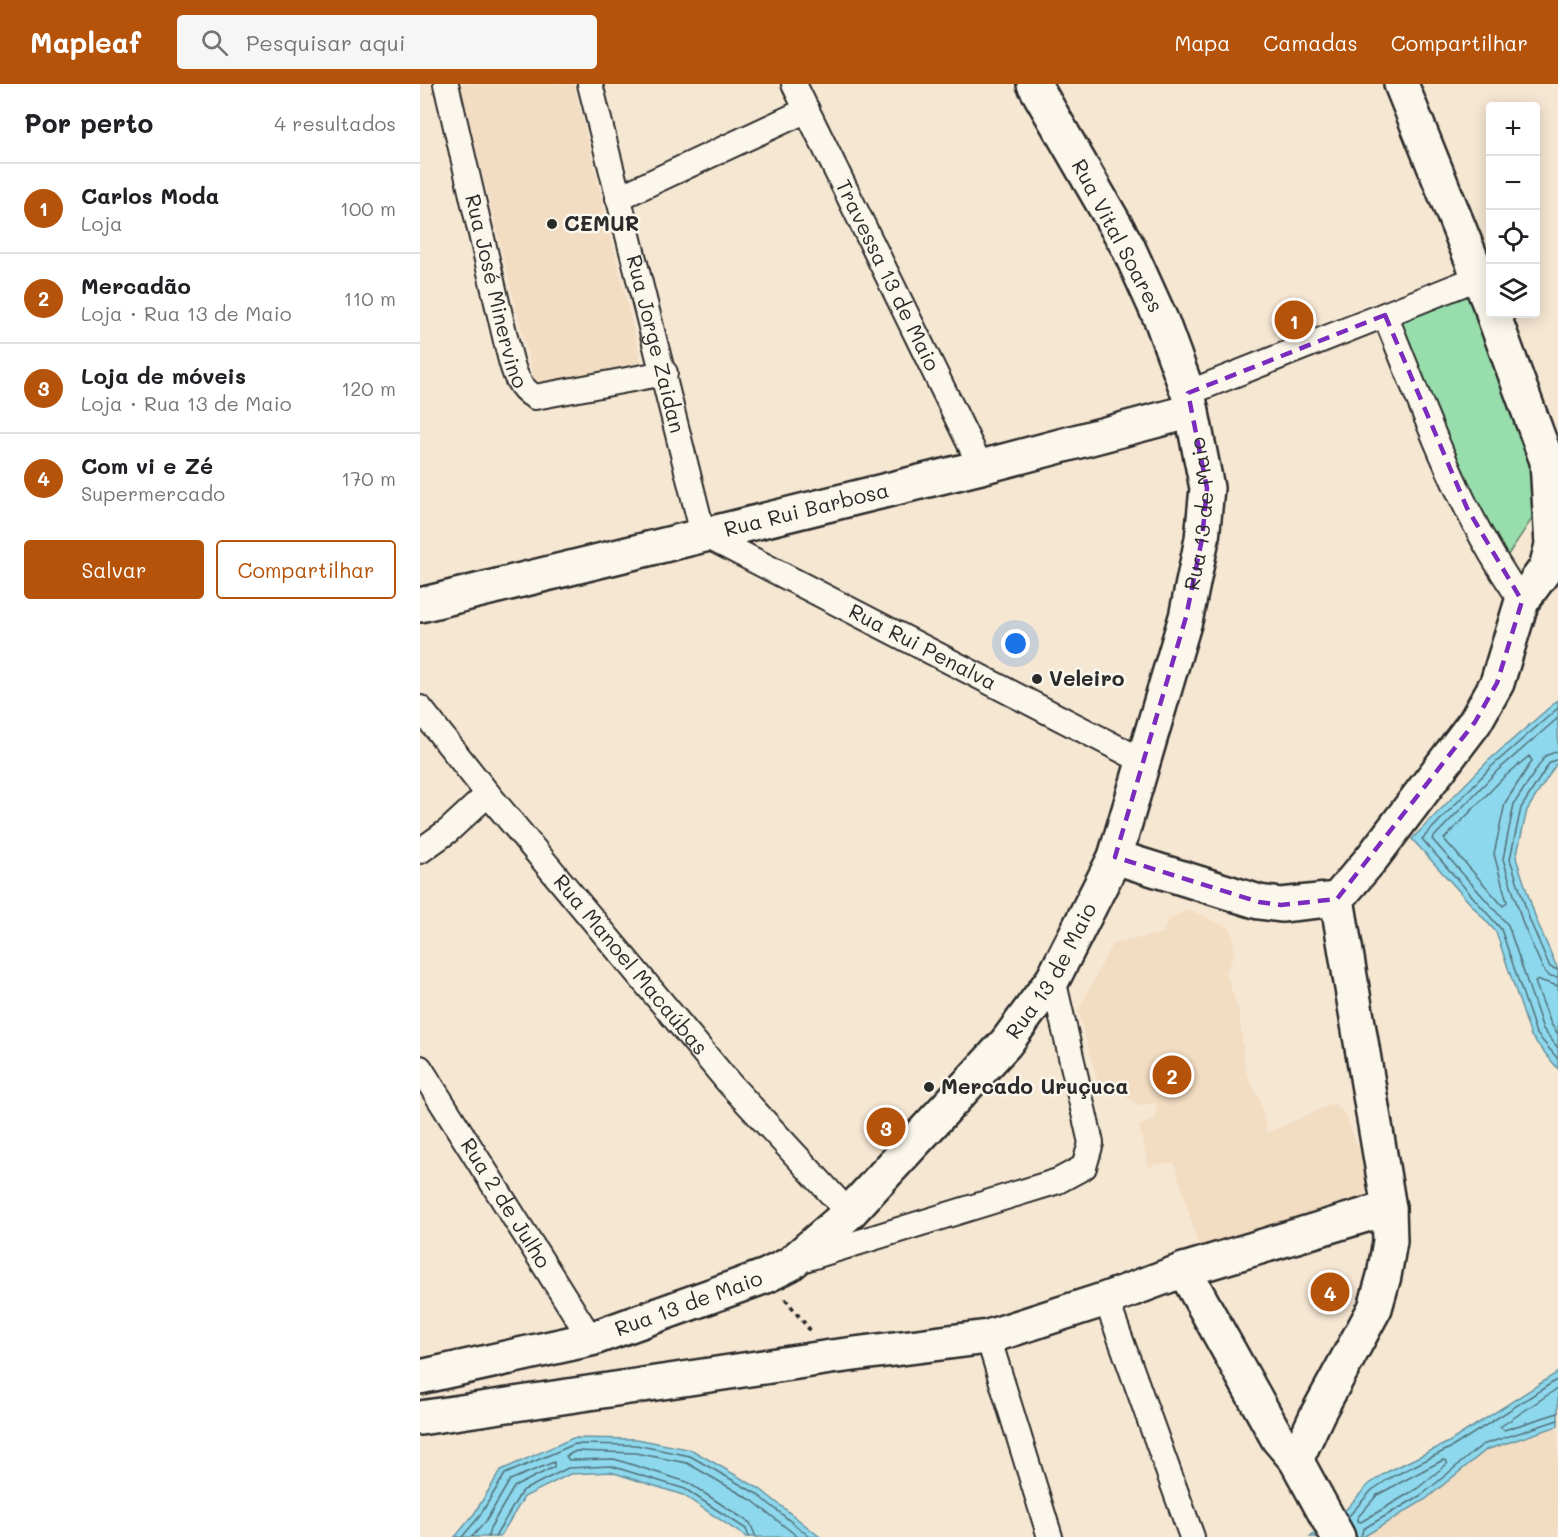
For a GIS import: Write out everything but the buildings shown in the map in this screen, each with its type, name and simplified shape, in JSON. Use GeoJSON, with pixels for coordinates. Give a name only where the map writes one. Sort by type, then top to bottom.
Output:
{"type":"FeatureCollection","features":[{"type":"Feature","properties":{"kind":"street","name":"Rua José Minervino"},"geometry":{"type":"LineString","coordinates":[[446,84],[506,341],[517,381],[525,392],[536,397],[665,373]]}},
{"type":"Feature","properties":{"kind":"street","name":"Rua Jorge Zaidan"},"geometry":{"type":"LineString","coordinates":[[590,84],[665,373],[703,534]]}},
{"type":"Feature","properties":{"kind":"street","name":"Travessa 13 de Maio"},"geometry":{"type":"LineString","coordinates":[[794,84],[981,467]]}},
{"type":"Feature","properties":{"kind":"street","name":"Rua Vital Soares"},"geometry":{"type":"LineString","coordinates":[[1034,84],[1128,248],[1162,322],[1190,402]]}},
{"type":"Feature","properties":{"kind":"street"},"geometry":{"type":"LineString","coordinates":[[1190,402],[1385,315],[1485,292],[1401,84]]}},
{"type":"Feature","properties":{"kind":"street"},"geometry":{"type":"LineString","coordinates":[[618,198],[807,110]]}},
{"type":"Feature","properties":{"kind":"street"},"geometry":{"type":"LineString","coordinates":[[1385,315],[1467,508],[1499,569],[1522,601]]}},
{"type":"Feature","properties":{"kind":"street"},"geometry":{"type":"LineString","coordinates":[[1115,857],[1259,902],[1281,905],[1336,899],[1372,858],[1475,722],[1497,683],[1522,601],[1552,581],[1547,461],[1494,318]]}},
{"type":"Feature","properties":{"kind":"street","name":"Rua Rui Barbosa"},"geometry":{"type":"LineString","coordinates":[[420,605],[981,467],[1190,402]]}},
{"type":"Feature","properties":{"kind":"street","name":"Rua 13 de Maio"},"geometry":{"type":"LineString","coordinates":[[420,1377],[591,1339],[778,1270],[849,1213],[1006,1043],[1053,979],[1115,857],[1186,616],[1202,539],[1207,488],[1190,402]]}},
{"type":"Feature","properties":{"kind":"street","name":"Rua Rui Penalva"},"geometry":{"type":"LineString","coordinates":[[703,534],[1143,761]]}},
{"type":"Feature","properties":{"kind":"street","name":"Rua Manoel Macaúbas"},"geometry":{"type":"LineString","coordinates":[[420,708],[488,794],[728,1082],[849,1213]]}},
{"type":"Feature","properties":{"kind":"street"},"geometry":{"type":"LineString","coordinates":[[420,851],[448,831],[488,794]]}},
{"type":"Feature","properties":{"kind":"street"},"geometry":{"type":"LineString","coordinates":[[1296,1460],[1318,1413],[1375,1308],[1390,1241],[1389,1208],[1336,899]]}},
{"type":"Feature","properties":{"kind":"street"},"geometry":{"type":"LineString","coordinates":[[778,1270],[1058,1181],[1084,1167],[1091,1143],[1053,979]]}},
{"type":"Feature","properties":{"kind":"street","name":"Rua 2 de Julho"},"geometry":{"type":"LineString","coordinates":[[420,1068],[591,1339]]}},
{"type":"Feature","properties":{"kind":"street"},"geometry":{"type":"LineString","coordinates":[[420,1418],[988,1336],[1106,1299],[1184,1270],[1389,1208]]}},
{"type":"Feature","properties":{"kind":"street"},"geometry":{"type":"LineString","coordinates":[[1184,1270],[1278,1439],[1296,1460],[1333,1527]]}},
{"type":"Feature","properties":{"kind":"street"},"geometry":{"type":"LineString","coordinates":[[1106,1299],[1192,1537]]}},
{"type":"Feature","properties":{"kind":"street"},"geometry":{"type":"LineString","coordinates":[[988,1336],[1050,1537]]}},
{"type":"Feature","properties":{"kind":"street"},"geometry":{"type":"LineString","coordinates":[[591,1339],[595,1391]]}},
{"type":"Feature","properties":{"kind":"path"},"geometry":{"type":"LineString","coordinates":[[778,1270],[831,1357]]}},
{"type":"Feature","properties":{"kind":"highlighted area"},"geometry":{"type":"Polygon","coordinates":[[[1385,315],[1467,508],[1522,601],[1497,683],[1475,722],[1337,899],[1281,905],[1259,902],[1115,857],[1186,617],[1202,539],[1207,488],[1188,393],[1385,315]]]}},
{"type":"Feature","properties":{"kind":"shaded area","name":"CEMUR"},"geometry":{"type":"Polygon","coordinates":[[[460,84],[574,84],[642,365],[536,387],[460,84]]]}},
{"type":"Feature","properties":{"kind":"shaded area"},"geometry":{"type":"Polygon","coordinates":[[[1188,909],[1231,929],[1235,951],[1226,973],[1239,1013],[1246,1072],[1260,1101],[1267,1133],[1334,1103],[1345,1114],[1366,1168],[1366,1200],[1199,1247],[1174,1162],[1149,1166],[1139,1126],[1155,1119],[1157,1103],[1139,1105],[1097,1079],[1078,1011],[1112,944],[1163,933],[1167,921],[1188,909]]]}},
{"type":"Feature","properties":{"kind":"shaded area"},"geometry":{"type":"Polygon","coordinates":[[[1558,1426],[1558,1537],[1363,1537],[1426,1499],[1486,1450],[1558,1426]]]}},
{"type":"Feature","properties":{"kind":"green space"},"geometry":{"type":"Polygon","coordinates":[[[1465,283],[1531,448],[1539,508],[1502,564],[1389,313],[1465,283]]]}},
{"type":"Feature","properties":{"kind":"water"},"geometry":{"type":"Polygon","coordinates":[[[1558,700],[1558,761],[1527,810],[1516,858],[1536,919],[1558,970],[1558,1069],[1531,1036],[1496,932],[1412,839],[1488,761],[1558,700]]]}},
{"type":"Feature","properties":{"kind":"water"},"geometry":{"type":"Polygon","coordinates":[[[1558,1372],[1558,1426],[1486,1450],[1426,1499],[1363,1537],[1310,1537],[1341,1515],[1368,1485],[1387,1472],[1449,1442],[1558,1372]]]}},
{"type":"Feature","properties":{"kind":"water"},"geometry":{"type":"Polygon","coordinates":[[[573,1438],[637,1439],[692,1450],[760,1489],[820,1537],[746,1537],[683,1495],[611,1472],[570,1474],[524,1497],[500,1537],[455,1537],[474,1514],[501,1470],[573,1438]]]}},
{"type":"Feature","properties":{"kind":"place","name":"CEMUR"},"geometry":{"type":"Point","coordinates":[552,224]}},
{"type":"Feature","properties":{"kind":"place","name":"Carlos Moda"},"geometry":{"type":"Point","coordinates":[1294,320]}},
{"type":"Feature","properties":{"kind":"place","name":"Veleiro"},"geometry":{"type":"Point","coordinates":[1037,679]}},
{"type":"Feature","properties":{"kind":"place","name":"Mercadão"},"geometry":{"type":"Point","coordinates":[1172,1075]}},
{"type":"Feature","properties":{"kind":"place","name":"Mercado Uruçuca"},"geometry":{"type":"Point","coordinates":[929,1087]}},
{"type":"Feature","properties":{"kind":"place","name":"Loja de móveis"},"geometry":{"type":"Point","coordinates":[886,1127]}},
{"type":"Feature","properties":{"kind":"place","name":"Com vi e Zé"},"geometry":{"type":"Point","coordinates":[1330,1292]}}]}
